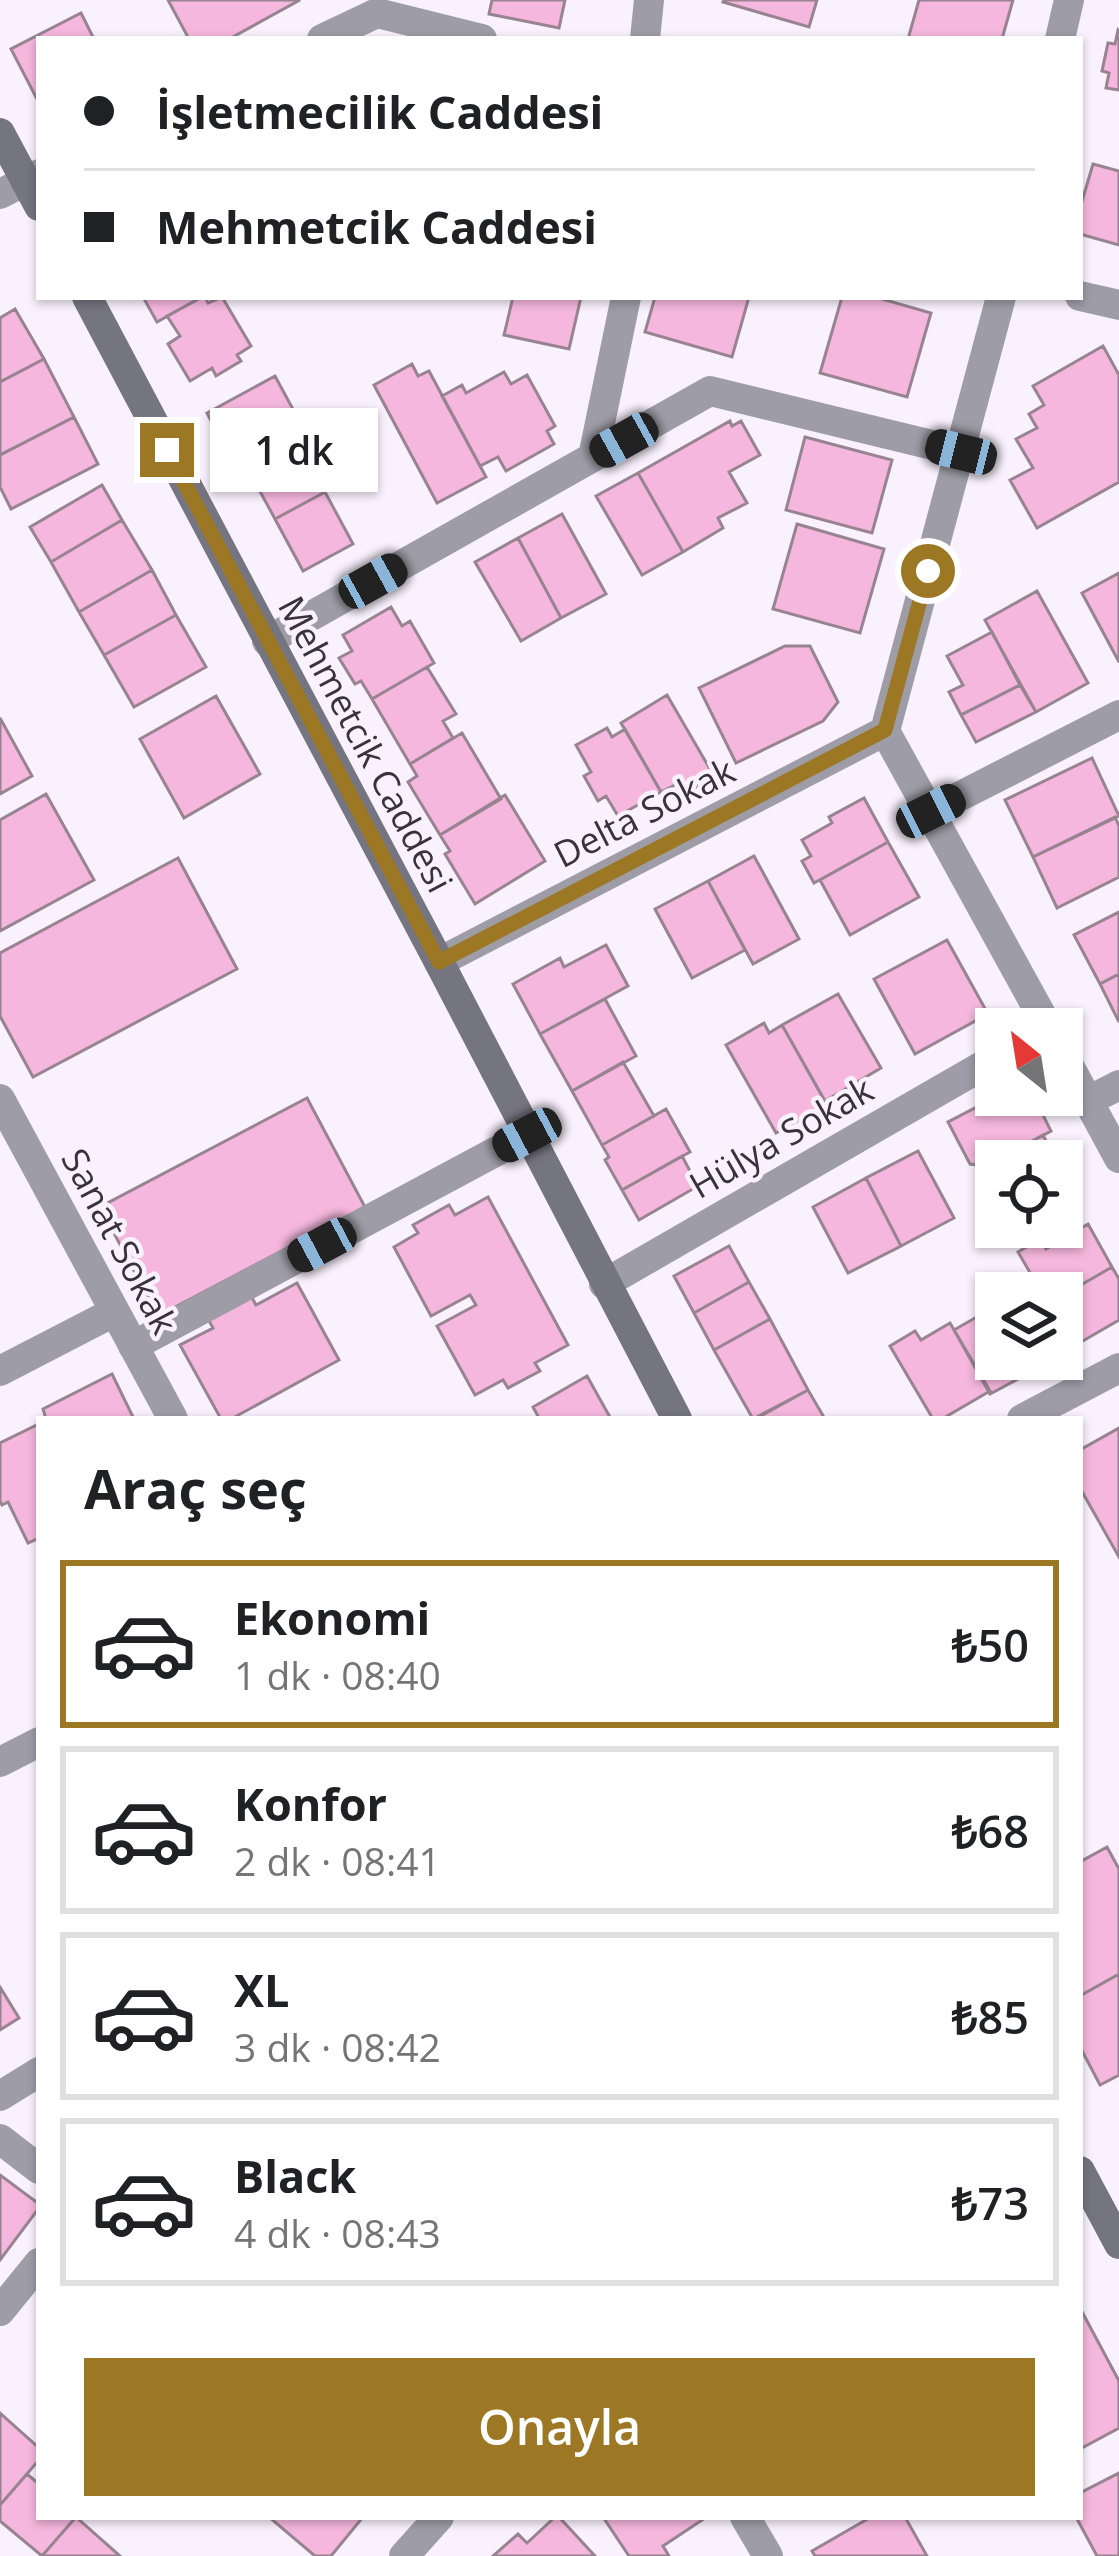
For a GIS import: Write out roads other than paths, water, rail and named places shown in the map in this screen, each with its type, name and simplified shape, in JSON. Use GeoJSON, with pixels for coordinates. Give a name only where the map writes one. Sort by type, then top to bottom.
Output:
{"type":"FeatureCollection","features":[{"type":"Feature","properties":{"kind":"main road"},"geometry":{"type":"LineString","coordinates":[[0,133],[26,189]]}},
{"type":"Feature","properties":{"kind":"main road","name":"Mehmetcik Caddesi"},"geometry":{"type":"LineString","coordinates":[[89,300],[675,1416]]}},
{"type":"Feature","properties":{"kind":"main road"},"geometry":{"type":"LineString","coordinates":[[1083,2176],[1118,2240]]}},
{"type":"Feature","properties":{"kind":"street"},"geometry":{"type":"LineString","coordinates":[[645,36],[649,0]]}},
{"type":"Feature","properties":{"kind":"street"},"geometry":{"type":"LineString","coordinates":[[1061,36],[1069,0]]}},
{"type":"Feature","properties":{"kind":"street"},"geometry":{"type":"LineString","coordinates":[[327,36],[374,6],[472,36]]}},
{"type":"Feature","properties":{"kind":"street"},"geometry":{"type":"LineString","coordinates":[[1083,297],[1119,305]]}},
{"type":"Feature","properties":{"kind":"street"},"geometry":{"type":"LineString","coordinates":[[593,457],[625,300]]}},
{"type":"Feature","properties":{"kind":"street"},"geometry":{"type":"LineString","coordinates":[[1000,300],[885,730],[1037,1008]]}},
{"type":"Feature","properties":{"kind":"street"},"geometry":{"type":"LineString","coordinates":[[267,641],[710,391],[961,452]]}},
{"type":"Feature","properties":{"kind":"street"},"geometry":{"type":"LineString","coordinates":[[931,811],[1119,715]]}},
{"type":"Feature","properties":{"kind":"street","name":"Delta Sokak"},"geometry":{"type":"LineString","coordinates":[[439,962],[885,730]]}},
{"type":"Feature","properties":{"kind":"street","name":"Hülya Sokak"},"geometry":{"type":"LineString","coordinates":[[604,1284],[975,1070]]}},
{"type":"Feature","properties":{"kind":"street"},"geometry":{"type":"LineString","coordinates":[[1088,1100],[1119,1084]]}},
{"type":"Feature","properties":{"kind":"street"},"geometry":{"type":"LineString","coordinates":[[1083,1091],[1119,1159]]}},
{"type":"Feature","properties":{"kind":"street","name":"Sanat Sokak"},"geometry":{"type":"LineString","coordinates":[[0,1099],[171,1416]]}},
{"type":"Feature","properties":{"kind":"street"},"geometry":{"type":"LineString","coordinates":[[133,1346],[527,1135]]}},
{"type":"Feature","properties":{"kind":"street"},"geometry":{"type":"LineString","coordinates":[[0,1372],[114,1312]]}},
{"type":"Feature","properties":{"kind":"street"},"geometry":{"type":"LineString","coordinates":[[1028,1416],[1119,1368]]}},
{"type":"Feature","properties":{"kind":"street"},"geometry":{"type":"LineString","coordinates":[[0,1762],[36,1744]]}},
{"type":"Feature","properties":{"kind":"street"},"geometry":{"type":"LineString","coordinates":[[0,2096],[36,2074]]}},
{"type":"Feature","properties":{"kind":"street"},"geometry":{"type":"LineString","coordinates":[[0,2139],[36,2167]]}},
{"type":"Feature","properties":{"kind":"street"},"geometry":{"type":"LineString","coordinates":[[0,2311],[36,2268]]}},
{"type":"Feature","properties":{"kind":"street"},"geometry":{"type":"LineString","coordinates":[[748,2520],[768,2556]]}}]}
